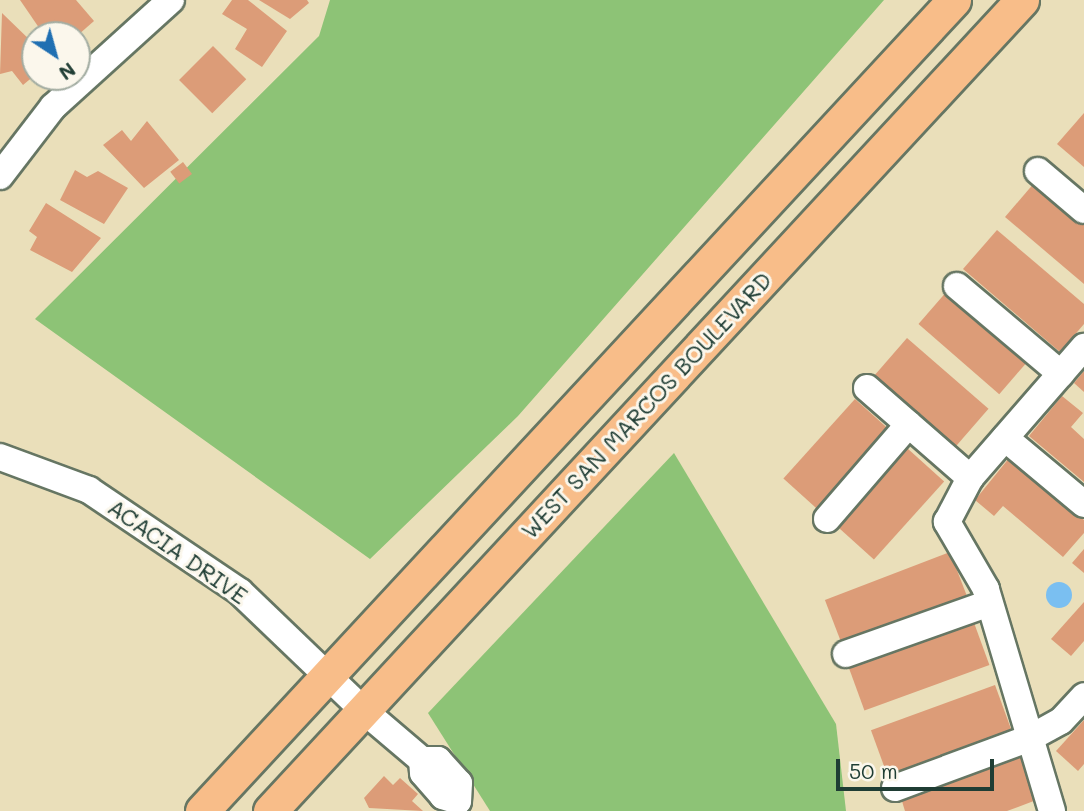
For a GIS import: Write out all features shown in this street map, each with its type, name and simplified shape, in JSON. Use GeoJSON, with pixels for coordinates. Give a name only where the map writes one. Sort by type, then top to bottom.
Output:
{"type":"FeatureCollection","features":[{"type":"Feature","properties":{"kind":"main road"},"geometry":{"type":"LineString","coordinates":[[202,811],[954,0]]}},
{"type":"Feature","properties":{"kind":"main road","name":"WEST SAN MARCOS BOULEVARD"},"geometry":{"type":"LineString","coordinates":[[270,811],[1022,0]]}},
{"type":"Feature","properties":{"kind":"street"},"geometry":{"type":"LineString","coordinates":[[0,176],[52,107],[171,0]]}},
{"type":"Feature","properties":{"kind":"street"},"geometry":{"type":"LineString","coordinates":[[1038,171],[1084,209]]}},
{"type":"Feature","properties":{"kind":"street"},"geometry":{"type":"LineString","coordinates":[[957,286],[1061,374]]}},
{"type":"Feature","properties":{"kind":"street"},"geometry":{"type":"LineString","coordinates":[[1052,811],[989,603],[947,522],[970,478],[1084,347]]}},
{"type":"Feature","properties":{"kind":"street"},"geometry":{"type":"LineString","coordinates":[[867,387],[970,478]]}},
{"type":"Feature","properties":{"kind":"street"},"geometry":{"type":"LineString","coordinates":[[827,519],[909,424]]}},
{"type":"Feature","properties":{"kind":"street"},"geometry":{"type":"LineString","coordinates":[[1005,438],[1084,504]]}},
{"type":"Feature","properties":{"kind":"street","name":"ACACIA DRIVE"},"geometry":{"type":"LineString","coordinates":[[0,457],[89,490],[158,531],[240,592],[326,676],[422,760],[423,773],[443,796],[461,806]]}},
{"type":"Feature","properties":{"kind":"street"},"geometry":{"type":"LineString","coordinates":[[846,654],[989,603]]}},
{"type":"Feature","properties":{"kind":"street"},"geometry":{"type":"LineString","coordinates":[[895,788],[1030,738],[1060,721],[1084,696]]}},
{"type":"Feature","properties":{"kind":"green space"},"geometry":{"type":"Polygon","coordinates":[[[330,0],[884,0],[518,416],[370,559],[35,319],[319,36],[330,0]]]}},
{"type":"Feature","properties":{"kind":"green space"},"geometry":{"type":"Polygon","coordinates":[[[674,453],[836,724],[846,811],[490,811],[428,713],[674,453]]]}},
{"type":"Feature","properties":{"kind":"water"},"geometry":{"type":"Polygon","coordinates":[[[1059,582],[1068,586],[1072,595],[1068,604],[1059,608],[1050,604],[1046,595],[1050,586],[1059,582]]]}},
{"type":"Feature","properties":{"kind":"building"},"geometry":{"type":"Polygon","coordinates":[[[20,0],[76,0],[94,21],[91,24],[91,21],[34,21],[20,0]]]}},
{"type":"Feature","properties":{"kind":"building"},"geometry":{"type":"Polygon","coordinates":[[[232,0],[248,0],[287,31],[262,67],[235,49],[247,29],[222,14],[232,0]]]}},
{"type":"Feature","properties":{"kind":"building"},"geometry":{"type":"Polygon","coordinates":[[[259,0],[307,0],[309,3],[290,19],[259,0]]]}},
{"type":"Feature","properties":{"kind":"building"},"geometry":{"type":"Polygon","coordinates":[[[2,13],[21,31],[21,82],[12,71],[0,74],[2,13]]]}},
{"type":"Feature","properties":{"kind":"building"},"geometry":{"type":"Polygon","coordinates":[[[213,46],[246,79],[212,113],[179,80],[213,46]]]}},
{"type":"Feature","properties":{"kind":"building"},"geometry":{"type":"Polygon","coordinates":[[[1084,113],[1084,167],[1057,144],[1084,113]]]}},
{"type":"Feature","properties":{"kind":"building"},"geometry":{"type":"Polygon","coordinates":[[[147,121],[179,160],[144,188],[103,145],[122,130],[131,141],[147,121]]]}},
{"type":"Feature","properties":{"kind":"building"},"geometry":{"type":"Polygon","coordinates":[[[183,162],[192,174],[179,184],[170,172],[183,162]]]}},
{"type":"Feature","properties":{"kind":"building"},"geometry":{"type":"Polygon","coordinates":[[[75,170],[87,177],[98,171],[128,188],[104,224],[60,200],[75,170]]]}},
{"type":"Feature","properties":{"kind":"building"},"geometry":{"type":"Polygon","coordinates":[[[1035,182],[1084,224],[1084,284],[1005,217],[1035,182]]]}},
{"type":"Feature","properties":{"kind":"building"},"geometry":{"type":"Polygon","coordinates":[[[46,203],[101,238],[72,272],[30,250],[37,237],[29,231],[46,203]]]}},
{"type":"Feature","properties":{"kind":"building"},"geometry":{"type":"Polygon","coordinates":[[[997,230],[1084,304],[1084,324],[1060,352],[963,269],[997,230]]]}},
{"type":"Feature","properties":{"kind":"building"},"geometry":{"type":"Polygon","coordinates":[[[948,290],[1029,360],[999,394],[918,324],[948,290]]]}},
{"type":"Feature","properties":{"kind":"building"},"geometry":{"type":"Polygon","coordinates":[[[907,338],[989,409],[956,447],[874,376],[907,338]]]}},
{"type":"Feature","properties":{"kind":"building"},"geometry":{"type":"Polygon","coordinates":[[[1084,371],[1084,392],[1074,383],[1084,371]]]}},
{"type":"Feature","properties":{"kind":"building"},"geometry":{"type":"Polygon","coordinates":[[[1062,396],[1083,413],[1071,427],[1084,439],[1084,482],[1029,436],[1062,396]]]}},
{"type":"Feature","properties":{"kind":"building"},"geometry":{"type":"Polygon","coordinates":[[[855,399],[891,431],[819,511],[783,479],[855,399]]]}},
{"type":"Feature","properties":{"kind":"building"},"geometry":{"type":"Polygon","coordinates":[[[907,448],[944,481],[874,559],[837,526],[907,448]]]}},
{"type":"Feature","properties":{"kind":"building"},"geometry":{"type":"Polygon","coordinates":[[[1010,457],[1084,520],[1084,533],[1063,557],[1003,506],[994,516],[975,500],[1010,457]]]}},
{"type":"Feature","properties":{"kind":"building"},"geometry":{"type":"Polygon","coordinates":[[[1084,549],[1084,573],[1072,563],[1084,549]]]}},
{"type":"Feature","properties":{"kind":"building"},"geometry":{"type":"Polygon","coordinates":[[[950,552],[967,597],[842,645],[825,600],[950,552]]]}},
{"type":"Feature","properties":{"kind":"building"},"geometry":{"type":"Polygon","coordinates":[[[1084,602],[1084,641],[1071,656],[1051,639],[1084,602]]]}},
{"type":"Feature","properties":{"kind":"building"},"geometry":{"type":"Polygon","coordinates":[[[973,620],[989,665],[864,711],[848,665],[973,620]]]}},
{"type":"Feature","properties":{"kind":"building"},"geometry":{"type":"Polygon","coordinates":[[[995,685],[1012,732],[888,777],[871,730],[995,685]]]}},
{"type":"Feature","properties":{"kind":"building"},"geometry":{"type":"Polygon","coordinates":[[[1084,720],[1084,764],[1078,771],[1056,751],[1084,720]]]}},
{"type":"Feature","properties":{"kind":"building"},"geometry":{"type":"Polygon","coordinates":[[[1023,754],[1039,799],[1007,811],[905,811],[901,798],[1023,754]]]}},
{"type":"Feature","properties":{"kind":"building"},"geometry":{"type":"Polygon","coordinates":[[[384,776],[393,785],[400,778],[418,794],[412,801],[423,811],[369,808],[364,798],[384,776]]]}}]}
